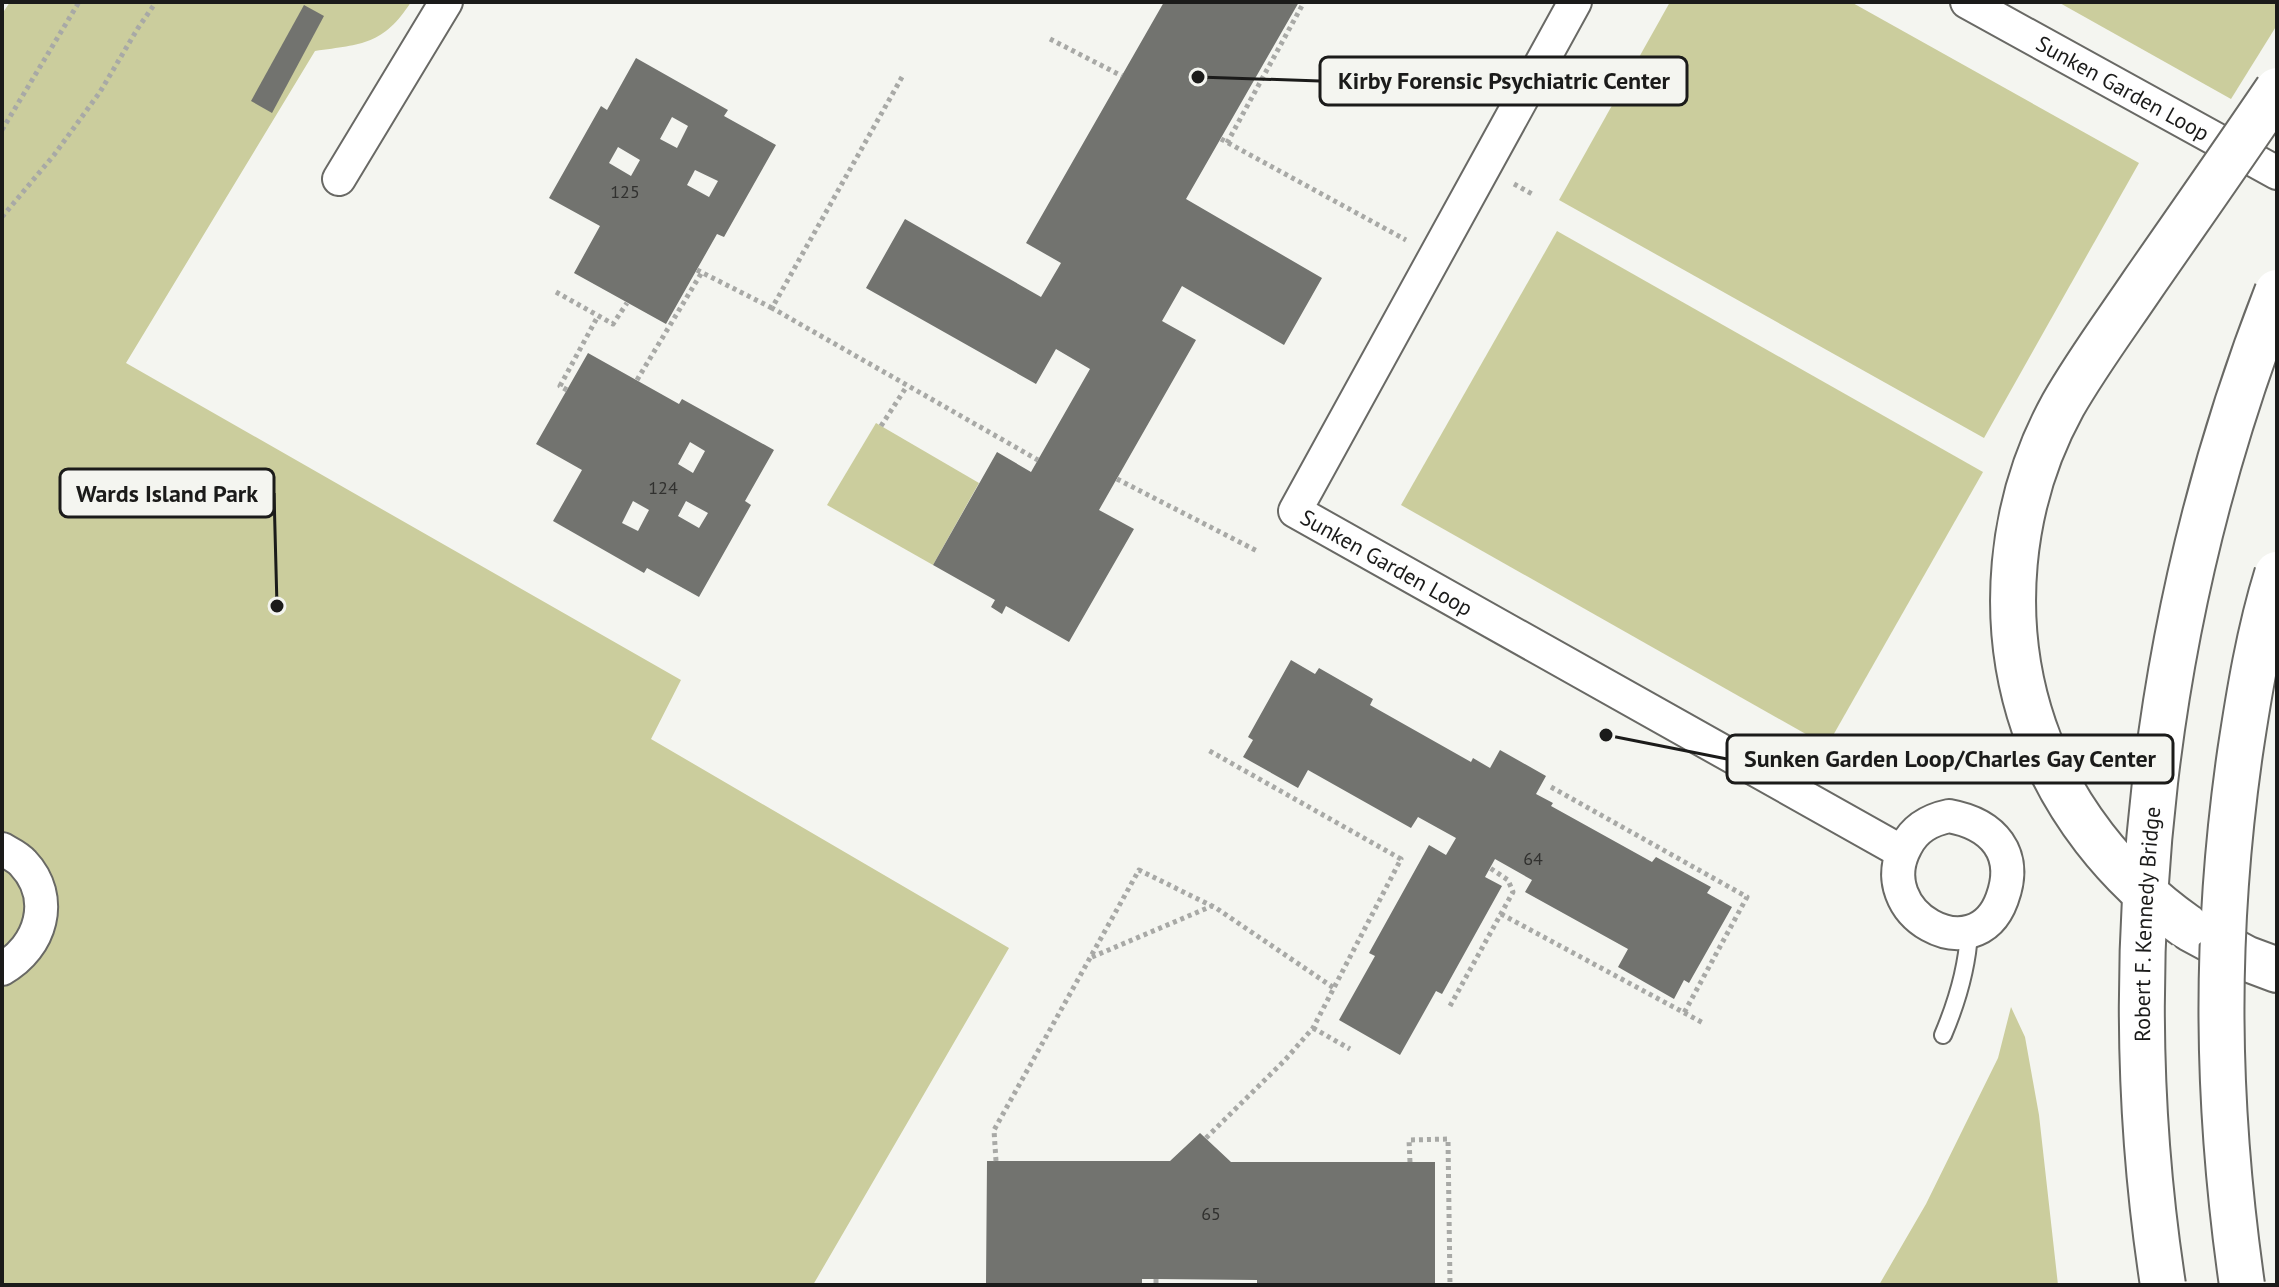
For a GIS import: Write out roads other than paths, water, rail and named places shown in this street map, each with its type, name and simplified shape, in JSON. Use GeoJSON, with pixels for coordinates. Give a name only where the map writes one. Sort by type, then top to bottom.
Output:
{"type":"FeatureCollection","features":[{"type":"Feature","properties":{"kind":"highway"},"geometry":{"type":"LineString","coordinates":[[2277,90],[2098,349],[2062,408],[2030,483],[2015,559],[2012,618],[2017,661],[2030,715],[2054,775],[2071,805],[2110,858],[2159,907],[2186,926],[2212,943],[2277,970]]}},
{"type":"Feature","properties":{"kind":"highway","name":"Robert F. Kennedy Bridge"},"geometry":{"type":"LineString","coordinates":[[2163,1285],[2148,1161],[2144,1071],[2144,958],[2155,779],[2182,613],[2206,513],[2238,403],[2277,292]]}},
{"type":"Feature","properties":{"kind":"highway"},"geometry":{"type":"LineString","coordinates":[[2242,1285],[2223,1115],[2220,1018],[2224,906],[2233,804],[2250,690],[2277,574]]}},
{"type":"Feature","properties":{"kind":"street"},"geometry":{"type":"LineString","coordinates":[[339,179],[446,2]]}},
{"type":"Feature","properties":{"kind":"street","name":"Sunken Garden Loop"},"geometry":{"type":"LineString","coordinates":[[1575,2],[1295,511],[1902,852]]}},
{"type":"Feature","properties":{"kind":"street","name":"Sunken Garden Loop"},"geometry":{"type":"LineString","coordinates":[[1967,2],[2277,173]]}},
{"type":"Feature","properties":{"kind":"street"},"geometry":{"type":"LineString","coordinates":[[1949,816],[1981,825],[2002,848],[2007,864],[2003,897],[1996,912],[1984,926],[1969,933],[1932,927],[1917,916],[1898,887],[1902,852],[1910,838],[1934,819],[1949,816]]}},
{"type":"Feature","properties":{"kind":"street"},"geometry":{"type":"LineString","coordinates":[[2,849],[21,861],[34,878],[41,902],[39,924],[30,947],[2,969]]}},
{"type":"Feature","properties":{"kind":"lane"},"geometry":{"type":"LineString","coordinates":[[1943,1035],[1964,973],[1969,933]]}},
{"type":"Feature","properties":{"kind":"place","name":"Kirby Forensic Psychiatric Center"},"geometry":{"type":"Point","coordinates":[1198,77]}},
{"type":"Feature","properties":{"kind":"place","name":"Wards Island Park"},"geometry":{"type":"Point","coordinates":[277,606]}},
{"type":"Feature","properties":{"kind":"place","name":"Sunken Garden Loop/Charles Gay Center"},"geometry":{"type":"Point","coordinates":[1606,735]}}]}
